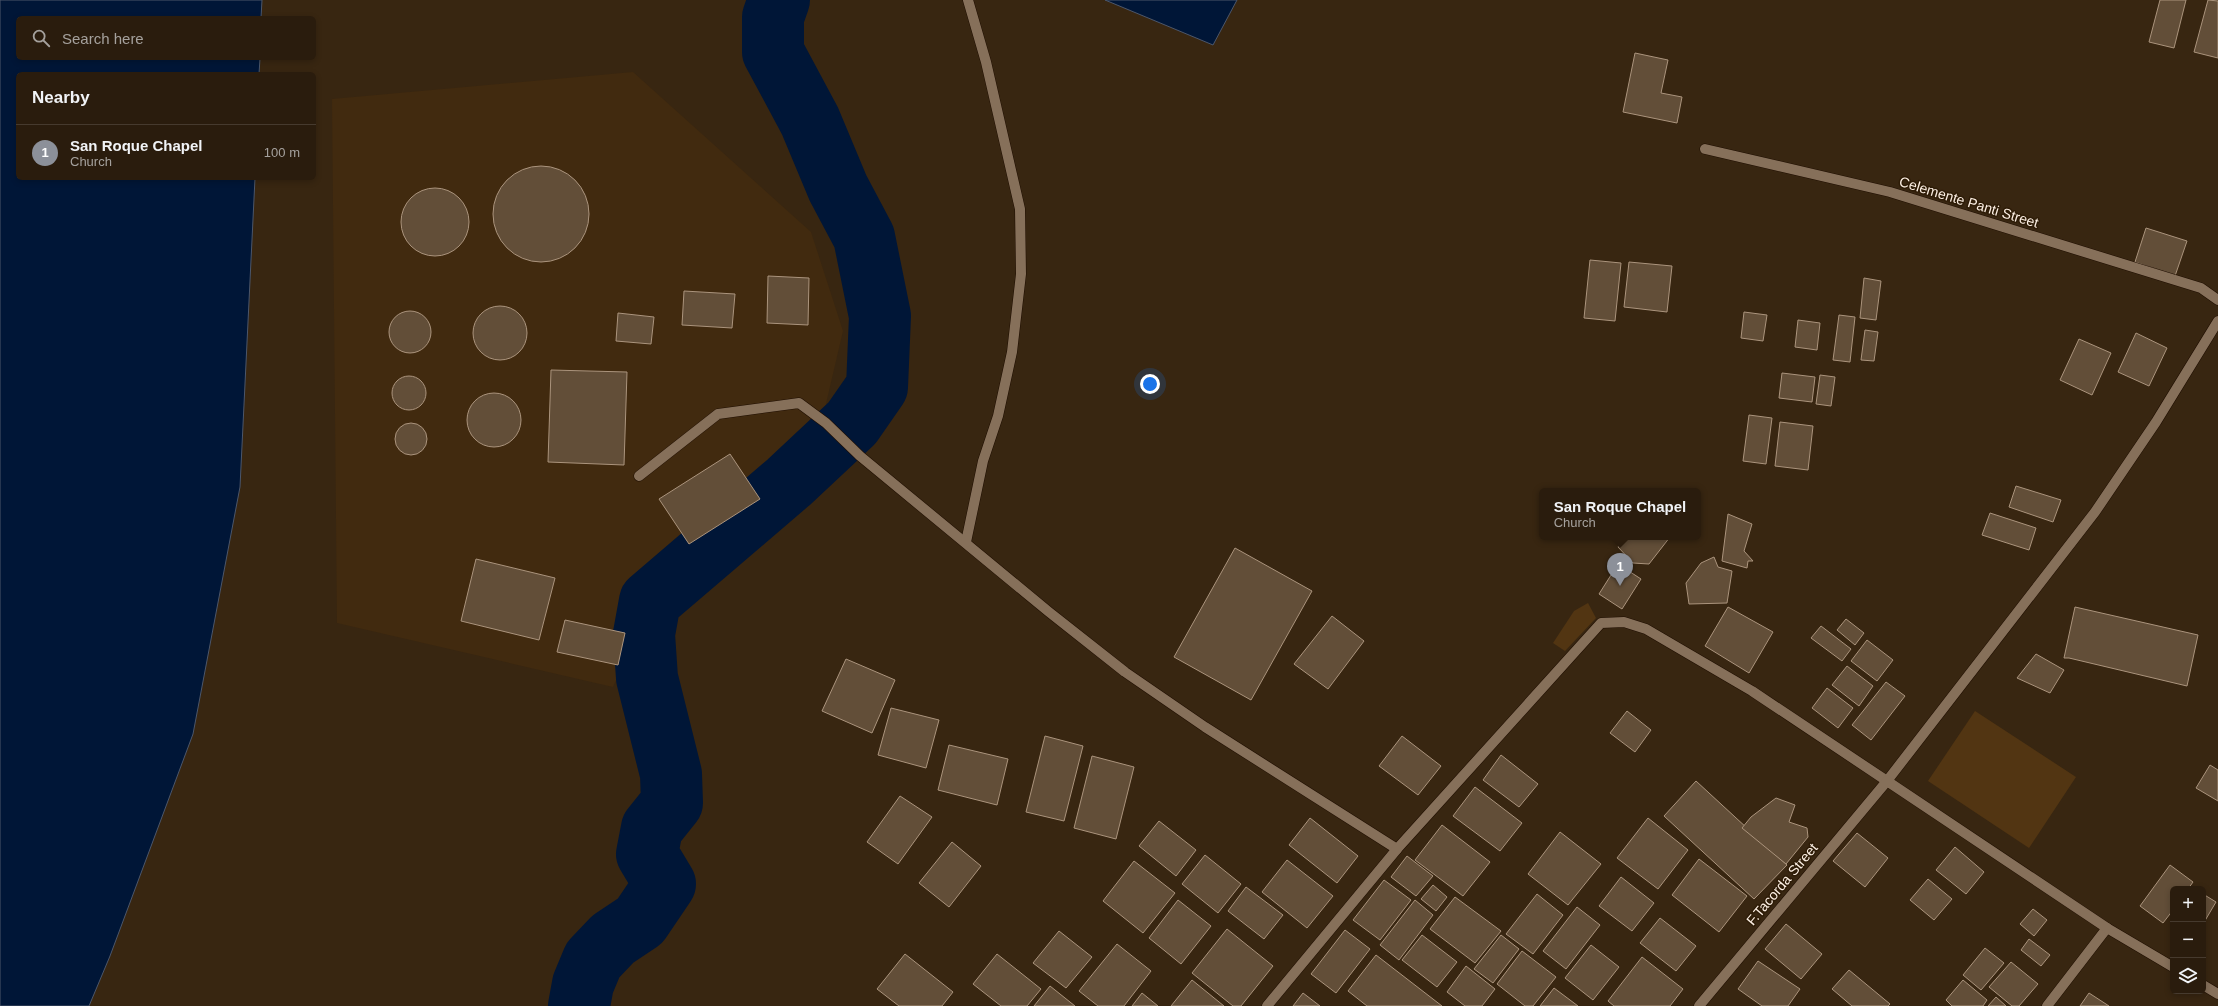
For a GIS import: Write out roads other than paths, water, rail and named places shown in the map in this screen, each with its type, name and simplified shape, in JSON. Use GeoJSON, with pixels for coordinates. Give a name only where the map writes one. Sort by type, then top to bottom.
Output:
{"type":"FeatureCollection","features":[{"type":"Feature","properties":{"kind":"street"},"geometry":{"type":"LineString","coordinates":[[966,542],[983,460],[998,416],[1012,352],[1021,274],[1020,209],[986,62],[968,0]]}},
{"type":"Feature","properties":{"kind":"street","name":"Celemente Panti Street"},"geometry":{"type":"LineString","coordinates":[[1705,149],[1890,192],[2201,288],[2218,300]]}},
{"type":"Feature","properties":{"kind":"street","name":"F.Tacorda Street"},"geometry":{"type":"LineString","coordinates":[[1699,1006],[1886,781],[2095,512],[2156,422],[2218,321]]}},
{"type":"Feature","properties":{"kind":"street"},"geometry":{"type":"LineString","coordinates":[[639,476],[718,414],[799,403],[826,424],[860,456],[1049,612],[1125,672],[1205,727],[1397,849]]}},
{"type":"Feature","properties":{"kind":"street"},"geometry":{"type":"LineString","coordinates":[[1267,1006],[1397,849],[1601,623],[1624,622],[1646,629],[1752,691],[2107,928],[2170,965]]}},
{"type":"Feature","properties":{"kind":"street"},"geometry":{"type":"LineString","coordinates":[[2047,1006],[2107,928]]}},
{"type":"Feature","properties":{"kind":"street"},"geometry":{"type":"LineString","coordinates":[[2206,987],[2218,994]]}},
{"type":"Feature","properties":{"kind":"water"},"geometry":{"type":"Polygon","coordinates":[[[0,0],[262,0],[261,16],[16,16],[16,60],[260,60],[259,72],[16,72],[16,180],[255,180],[240,487],[193,734],[110,956],[89,1006],[0,1006],[0,0]]]}},
{"type":"Feature","properties":{"kind":"water"},"geometry":{"type":"Polygon","coordinates":[[[1105,0],[1237,0],[1213,45],[1105,0]]]}},
{"type":"Feature","properties":{"kind":"waterway"},"geometry":{"type":"LineString","coordinates":[[579,1006],[583,984],[593,960],[613,939],[640,921],[665,884],[647,854],[652,828],[672,803],[671,774],[647,678],[644,634],[650,601],[789,482],[852,423],[877,387],[880,316],[864,237],[838,188],[810,121],[773,52],[773,17],[779,0]]}},
{"type":"Feature","properties":{"kind":"place","name":"San Roque Chapel"},"geometry":{"type":"Point","coordinates":[1620,586]}}]}
